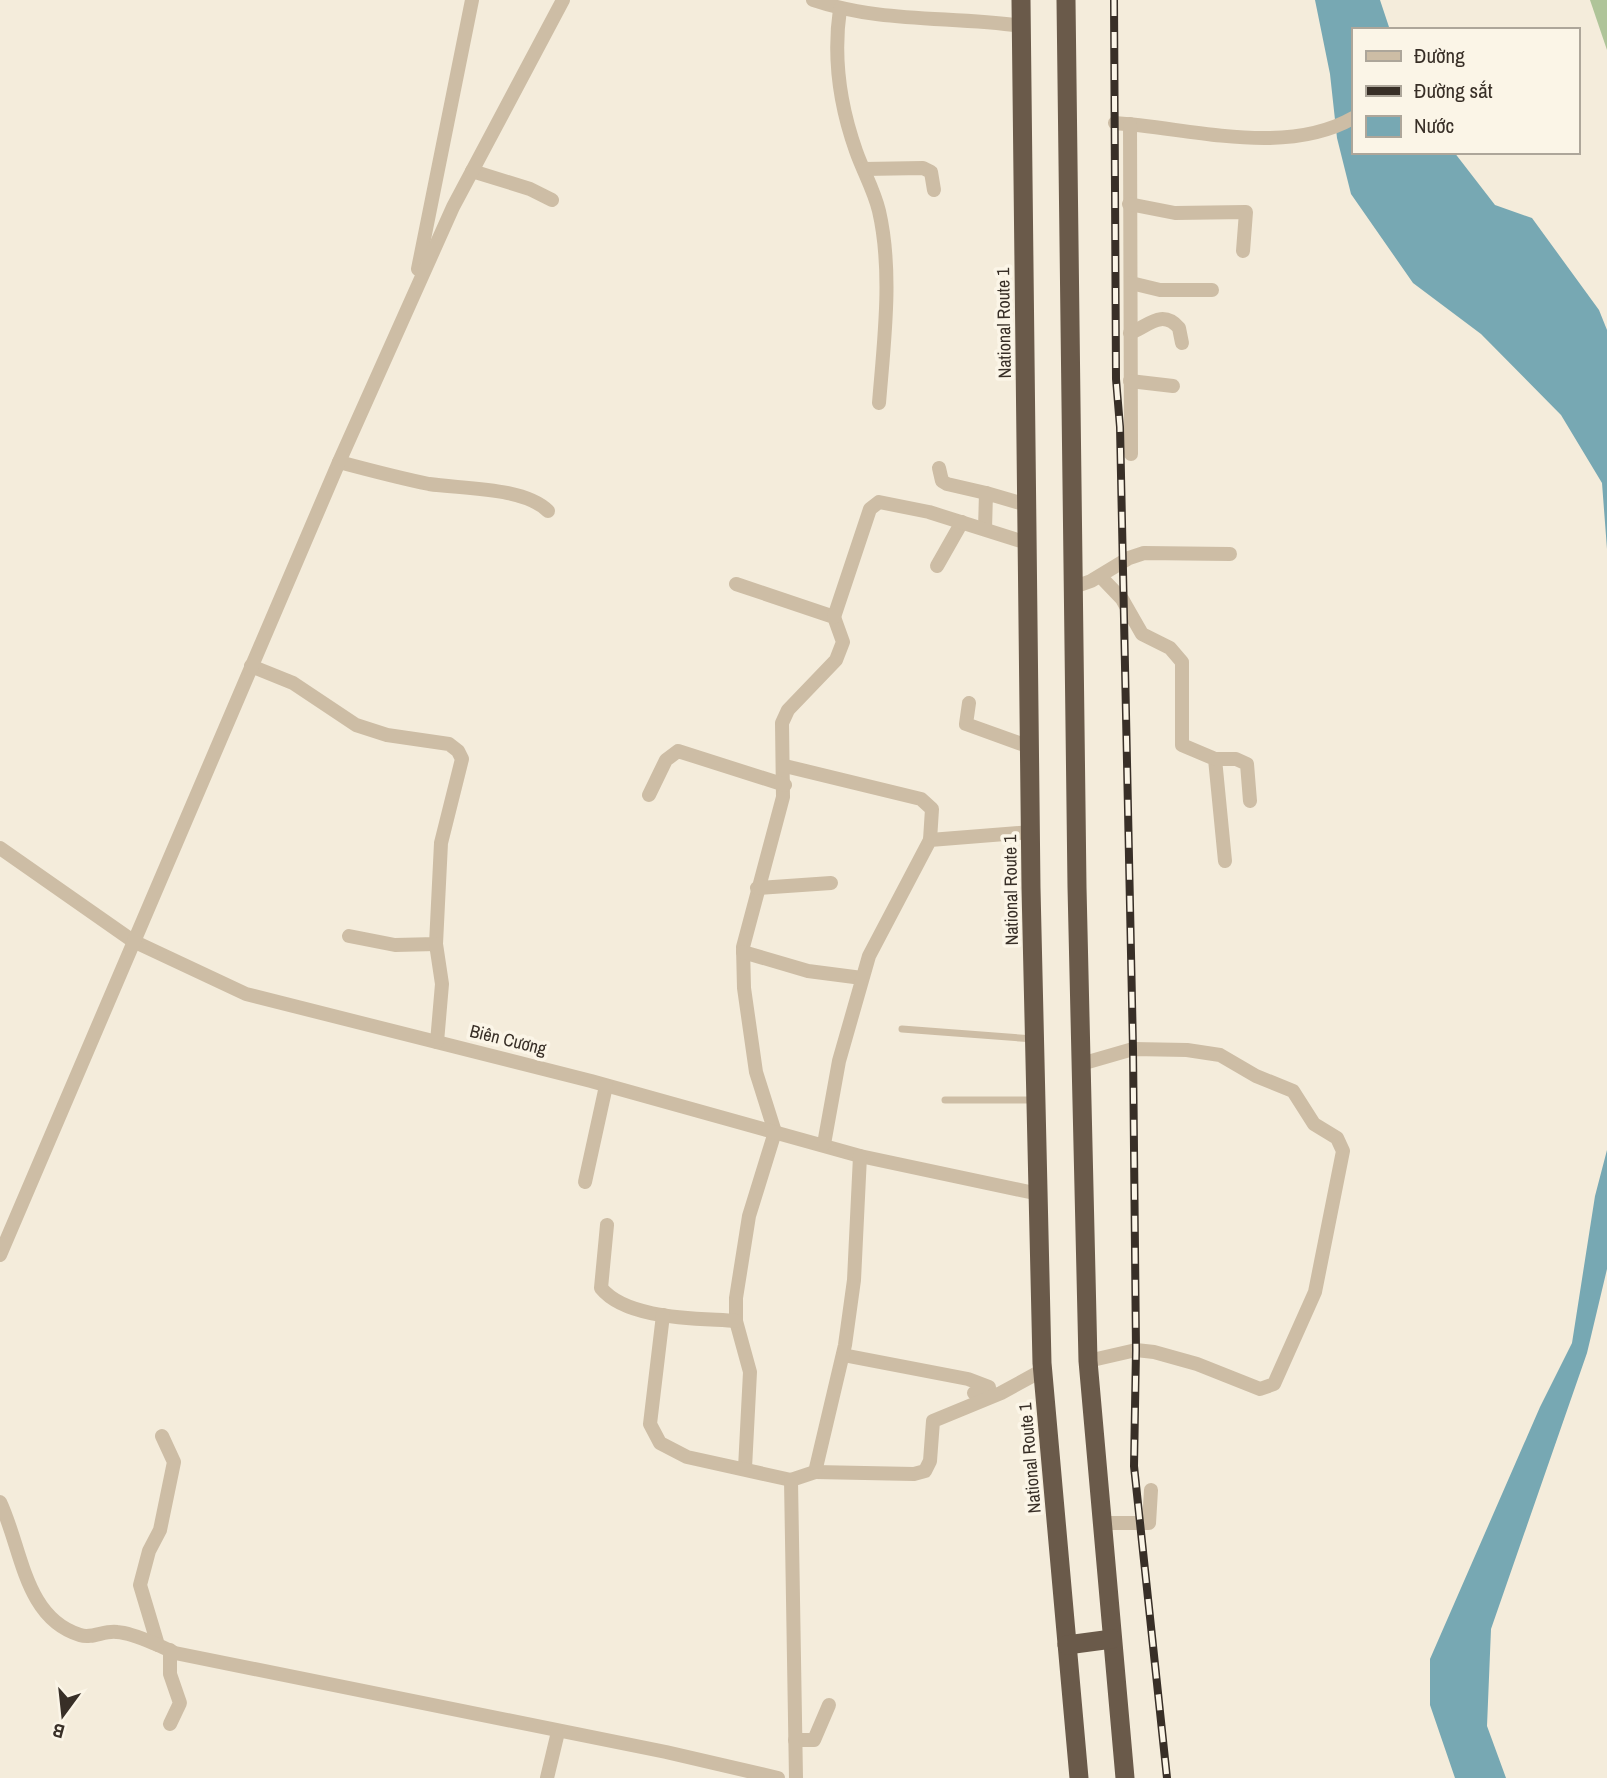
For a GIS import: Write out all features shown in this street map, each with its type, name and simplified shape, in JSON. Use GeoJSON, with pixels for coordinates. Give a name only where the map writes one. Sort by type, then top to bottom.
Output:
{"type":"FeatureCollection","features":[{"type":"Feature","properties":{"kind":"highway","name":"National Route 1"},"geometry":{"type":"LineString","coordinates":[[1021,0],[1031,832],[1043,1370],[1079,1778]]}},
{"type":"Feature","properties":{"kind":"highway"},"geometry":{"type":"LineString","coordinates":[[1066,0],[1073,587],[1088,1361],[1125,1778]]}},
{"type":"Feature","properties":{"kind":"highway"},"geometry":{"type":"LineString","coordinates":[[1067,1645],[1112,1639]]}},
{"type":"Feature","properties":{"kind":"street"},"geometry":{"type":"LineString","coordinates":[[412,298],[472,0]]}},
{"type":"Feature","properties":{"kind":"street"},"geometry":{"type":"LineString","coordinates":[[0,1255],[251,666],[412,298],[472,171],[563,0]]}},
{"type":"Feature","properties":{"kind":"street"},"geometry":{"type":"LineString","coordinates":[[813,0],[840,9],[881,16],[1021,26]]}},
{"type":"Feature","properties":{"kind":"street"},"geometry":{"type":"LineString","coordinates":[[840,9],[837,28],[842,110],[879,212],[885,324],[879,403]]}},
{"type":"Feature","properties":{"kind":"street"},"geometry":{"type":"LineString","coordinates":[[1131,454],[1131,283],[1123,124],[1260,137],[1311,135],[1334,130],[1352,119]]}},
{"type":"Feature","properties":{"kind":"street"},"geometry":{"type":"LineString","coordinates":[[863,169],[923,168],[930,172],[934,190]]}},
{"type":"Feature","properties":{"kind":"street"},"geometry":{"type":"LineString","coordinates":[[472,171],[530,189],[552,200]]}},
{"type":"Feature","properties":{"kind":"street"},"geometry":{"type":"LineString","coordinates":[[1129,204],[1175,213],[1246,212],[1243,251]]}},
{"type":"Feature","properties":{"kind":"street"},"geometry":{"type":"LineString","coordinates":[[1131,283],[1141,282],[1160,290],[1212,290]]}},
{"type":"Feature","properties":{"kind":"street"},"geometry":{"type":"LineString","coordinates":[[1130,333],[1140,330],[1151,319],[1167,321],[1179,328],[1182,343]]}},
{"type":"Feature","properties":{"kind":"street"},"geometry":{"type":"LineString","coordinates":[[1130,381],[1173,386]]}},
{"type":"Feature","properties":{"kind":"street"},"geometry":{"type":"LineString","coordinates":[[339,462],[430,484],[496,492],[540,502],[548,511]]}},
{"type":"Feature","properties":{"kind":"street"},"geometry":{"type":"LineString","coordinates":[[939,468],[940,477],[947,484],[1027,505]]}},
{"type":"Feature","properties":{"kind":"street"},"geometry":{"type":"LineString","coordinates":[[985,529],[986,493]]}},
{"type":"Feature","properties":{"kind":"street"},"geometry":{"type":"LineString","coordinates":[[834,617],[873,504],[897,503],[1027,543]]}},
{"type":"Feature","properties":{"kind":"street"},"geometry":{"type":"LineString","coordinates":[[937,566],[962,522]]}},
{"type":"Feature","properties":{"kind":"street"},"geometry":{"type":"LineString","coordinates":[[1073,587],[1144,552],[1230,554]]}},
{"type":"Feature","properties":{"kind":"street"},"geometry":{"type":"LineString","coordinates":[[1100,576],[1122,599],[1142,634],[1170,648],[1182,662],[1182,745],[1216,759],[1236,759],[1247,764],[1250,801]]}},
{"type":"Feature","properties":{"kind":"street"},"geometry":{"type":"LineString","coordinates":[[736,584],[834,617],[842,633],[841,651],[836,660],[785,715],[782,732],[785,785],[774,837],[746,925],[743,952],[744,988],[756,1072],[775,1132],[743,1240],[736,1321],[750,1372],[745,1468]]}},
{"type":"Feature","properties":{"kind":"street"},"geometry":{"type":"LineString","coordinates":[[251,666],[293,683],[356,725],[387,735],[449,744],[458,751],[462,759],[440,843],[436,944],[442,984],[438,1042]]}},
{"type":"Feature","properties":{"kind":"street"},"geometry":{"type":"LineString","coordinates":[[970,703],[966,724],[1030,747]]}},
{"type":"Feature","properties":{"kind":"street"},"geometry":{"type":"LineString","coordinates":[[649,795],[666,760],[678,751],[785,785]]}},
{"type":"Feature","properties":{"kind":"street"},"geometry":{"type":"LineString","coordinates":[[1216,759],[1225,861]]}},
{"type":"Feature","properties":{"kind":"street"},"geometry":{"type":"LineString","coordinates":[[785,766],[921,799],[932,809],[930,840],[884,926],[862,978],[839,1061],[824,1144]]}},
{"type":"Feature","properties":{"kind":"street"},"geometry":{"type":"LineString","coordinates":[[930,840],[1031,832]]}},
{"type":"Feature","properties":{"kind":"street","name":"Biên Cương"},"geometry":{"type":"LineString","coordinates":[[0,848],[133,941],[246,993],[607,1086],[860,1156],[1038,1195]]}},
{"type":"Feature","properties":{"kind":"street"},"geometry":{"type":"LineString","coordinates":[[757,888],[831,883]]}},
{"type":"Feature","properties":{"kind":"street"},"geometry":{"type":"LineString","coordinates":[[349,936],[395,945],[436,944]]}},
{"type":"Feature","properties":{"kind":"street"},"geometry":{"type":"LineString","coordinates":[[743,952],[808,971],[862,978]]}},
{"type":"Feature","properties":{"kind":"street"},"geometry":{"type":"LineString","coordinates":[[1081,1064],[1133,1049],[1187,1050],[1220,1055],[1256,1076],[1293,1091],[1314,1124],[1337,1138],[1343,1151],[1315,1292],[1274,1384],[1260,1389],[1197,1364],[1136,1350],[1088,1361]]}},
{"type":"Feature","properties":{"kind":"street"},"geometry":{"type":"LineString","coordinates":[[585,1182],[607,1086]]}},
{"type":"Feature","properties":{"kind":"street"},"geometry":{"type":"LineString","coordinates":[[816,1472],[843,1354],[854,1280],[860,1156]]}},
{"type":"Feature","properties":{"kind":"street"},"geometry":{"type":"LineString","coordinates":[[607,1225],[601,1288],[619,1303],[663,1315],[736,1321]]}},
{"type":"Feature","properties":{"kind":"street"},"geometry":{"type":"LineString","coordinates":[[663,1315],[651,1412],[653,1433],[660,1443],[687,1457],[791,1480],[816,1472],[914,1474],[925,1471],[930,1461],[933,1421],[1000,1393],[1043,1370]]}},
{"type":"Feature","properties":{"kind":"street"},"geometry":{"type":"LineString","coordinates":[[843,1354],[968,1378],[989,1387],[937,1408]]}},
{"type":"Feature","properties":{"kind":"street"},"geometry":{"type":"LineString","coordinates":[[162,1436],[174,1462],[160,1530],[149,1551],[140,1585],[164,1648],[180,1703],[170,1724]]}},
{"type":"Feature","properties":{"kind":"street"},"geometry":{"type":"LineString","coordinates":[[791,1480],[796,1778]]}},
{"type":"Feature","properties":{"kind":"street"},"geometry":{"type":"LineString","coordinates":[[1102,1523],[1149,1522],[1151,1489]]}},
{"type":"Feature","properties":{"kind":"street"},"geometry":{"type":"LineString","coordinates":[[0,1503],[18,1543],[27,1584],[49,1618],[79,1635],[116,1631],[164,1648],[558,1732],[666,1752],[778,1778]]}},
{"type":"Feature","properties":{"kind":"street"},"geometry":{"type":"LineString","coordinates":[[795,1740],[814,1740],[829,1705]]}},
{"type":"Feature","properties":{"kind":"street"},"geometry":{"type":"LineString","coordinates":[[547,1778],[558,1732]]}},
{"type":"Feature","properties":{"kind":"lane"},"geometry":{"type":"LineString","coordinates":[[902,1029],[1035,1039]]}},
{"type":"Feature","properties":{"kind":"lane"},"geometry":{"type":"LineString","coordinates":[[946,1100],[1036,1100]]}},
{"type":"Feature","properties":{"kind":"green space"},"geometry":{"type":"Polygon","coordinates":[[[1590,0],[1607,0],[1607,50],[1590,0]]]}},
{"type":"Feature","properties":{"kind":"water"},"geometry":{"type":"Polygon","coordinates":[[[1315,0],[1380,0],[1389,28],[1352,28],[1352,154],[1456,154],[1495,205],[1532,218],[1599,310],[1607,330],[1607,549],[1602,483],[1561,415],[1481,334],[1413,283],[1351,194],[1337,138],[1330,74],[1315,0]]]}},
{"type":"Feature","properties":{"kind":"water"},"geometry":{"type":"Polygon","coordinates":[[[1607,1150],[1607,1269],[1587,1353],[1491,1629],[1487,1726],[1506,1778],[1455,1778],[1430,1705],[1430,1659],[1540,1407],[1572,1343],[1595,1196],[1607,1150]]]}},
{"type":"Feature","properties":{"kind":"railway"},"geometry":{"type":"LineString","coordinates":[[1114,0],[1116,379],[1120,427],[1133,1049],[1136,1350],[1134,1466],[1167,1778]]}}]}
